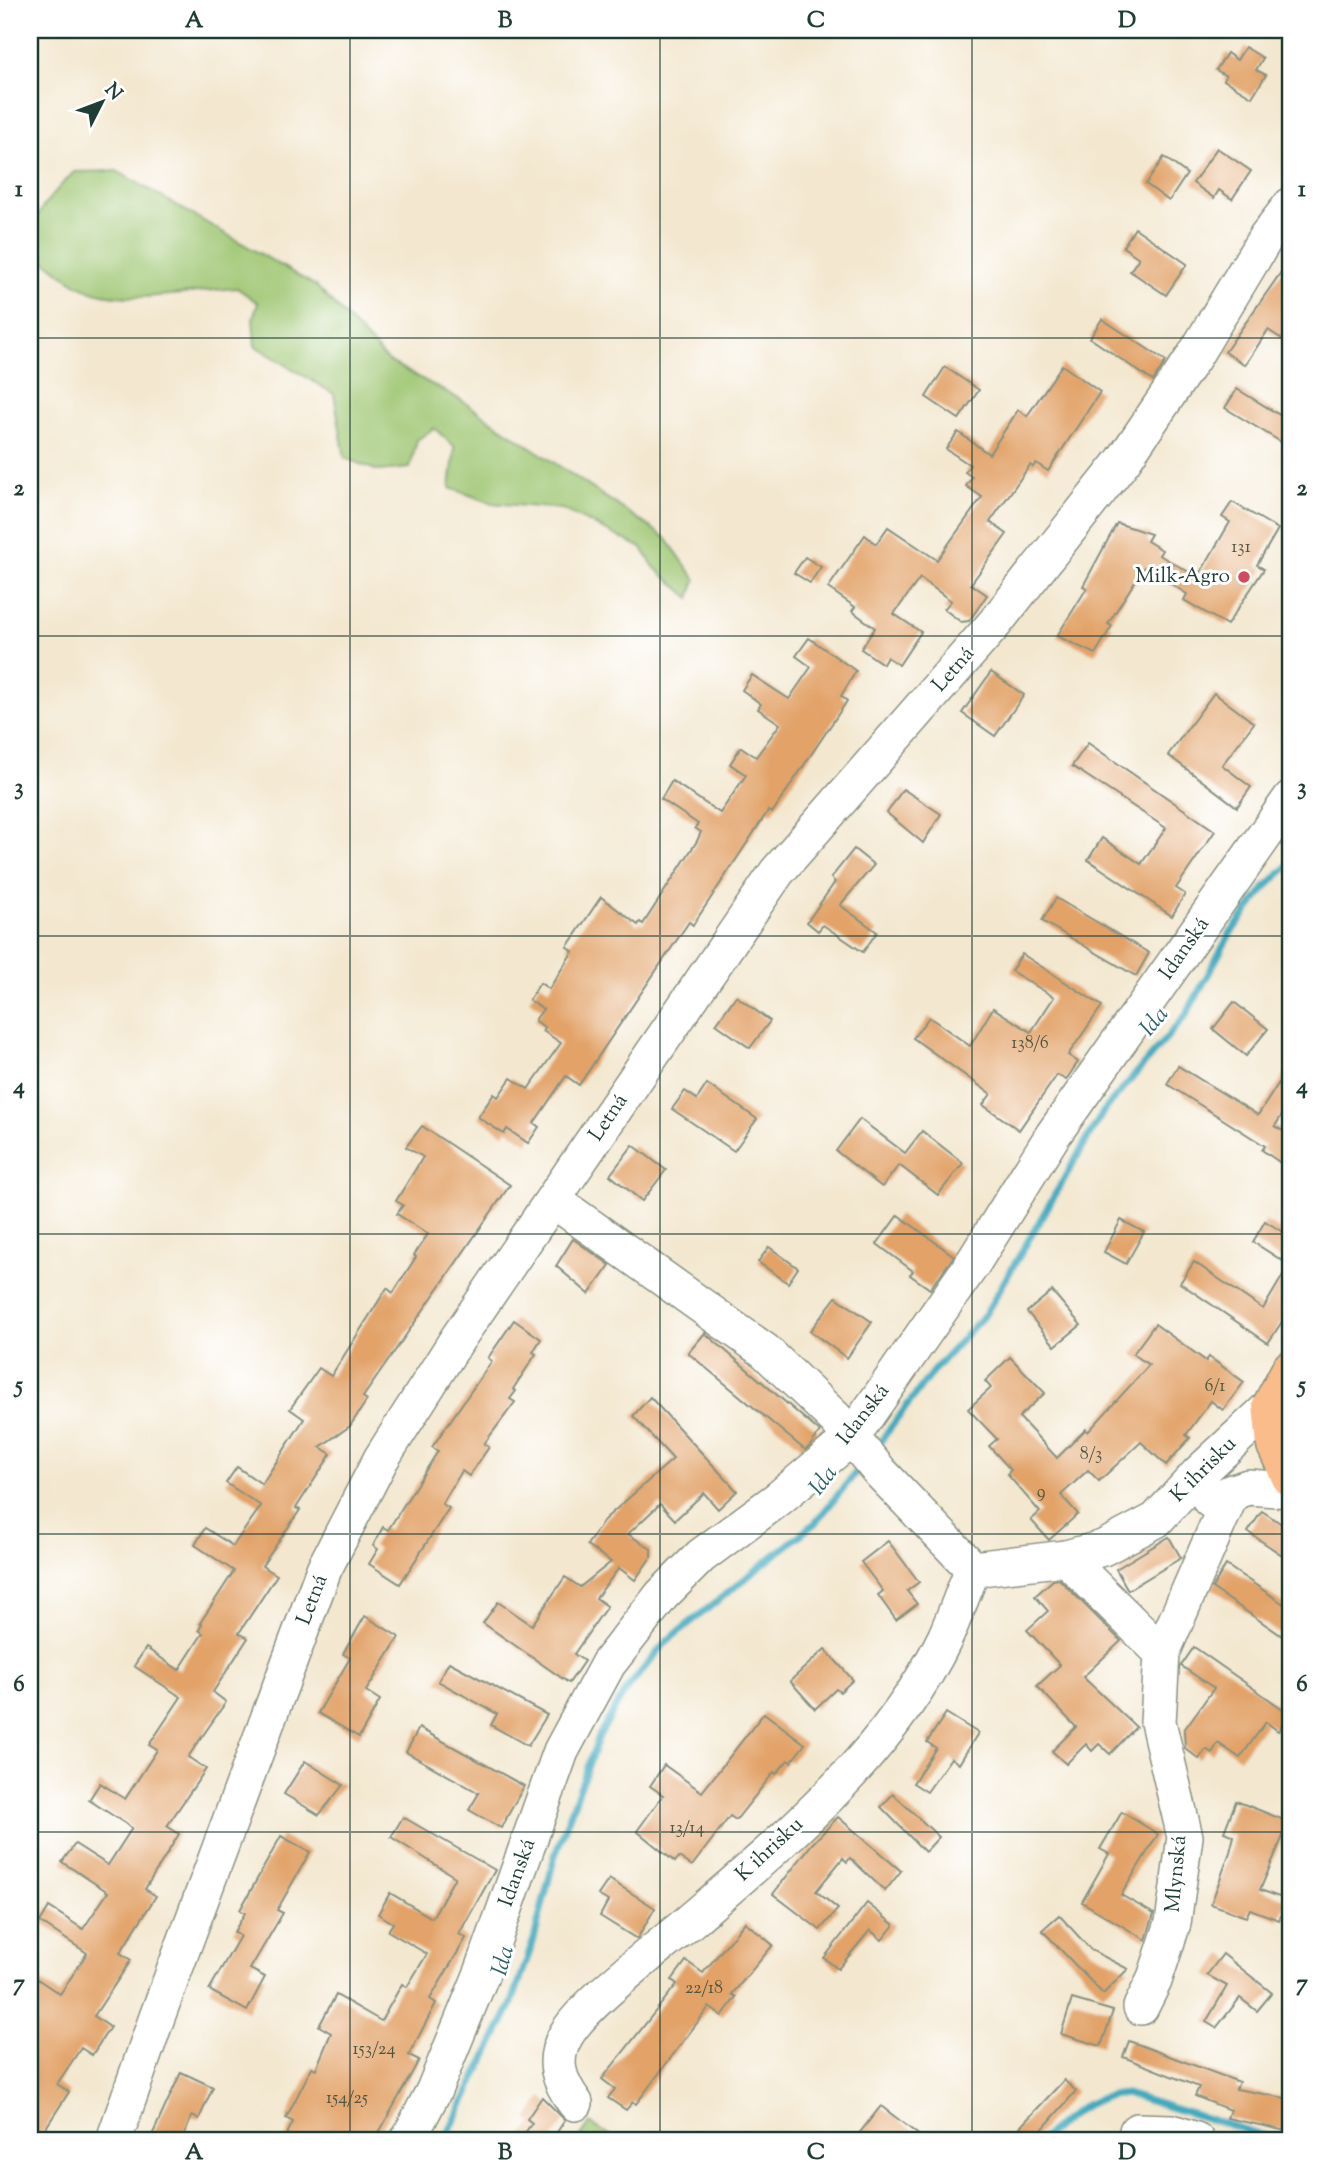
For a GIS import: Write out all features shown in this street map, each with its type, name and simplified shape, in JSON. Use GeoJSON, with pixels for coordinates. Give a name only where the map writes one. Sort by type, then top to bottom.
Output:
{"type":"FeatureCollection","features":[{"type":"Feature","properties":{"kind":"main road"},"geometry":{"type":"LineString","coordinates":[[1291,1369],[1272,1405],[1276,1446],[1291,1477]]}},
{"type":"Feature","properties":{"kind":"street","name":"Letná"},"geometry":{"type":"LineString","coordinates":[[114,2140],[324,1569],[381,1459],[458,1338],[777,872],[995,623],[1123,461],[1193,358],[1266,237],[1291,205]]}},
{"type":"Feature","properties":{"kind":"street","name":"Idanská"},"geometry":{"type":"LineString","coordinates":[[408,2140],[434,2090],[477,1984],[561,1751],[590,1692],[635,1627],[701,1556],[855,1442],[973,1264],[1054,1135],[1291,799]]}},
{"type":"Feature","properties":{"kind":"street"},"geometry":{"type":"LineString","coordinates":[[553,1200],[765,1351],[835,1418],[881,1473],[973,1569]]}},
{"type":"Feature","properties":{"kind":"street","name":"K ihrisku"},"geometry":{"type":"LineString","coordinates":[[576,2103],[559,2078],[557,2065],[567,2034],[603,1997],[810,1814],[869,1751],[913,1692],[944,1639],[973,1569],[1066,1558],[1103,1548],[1156,1520],[1198,1474],[1272,1405]]}},
{"type":"Feature","properties":{"kind":"street"},"geometry":{"type":"LineString","coordinates":[[1156,1520],[1248,1487],[1291,1490]]}},
{"type":"Feature","properties":{"kind":"street","name":"Mlynská"},"geometry":{"type":"LineString","coordinates":[[1141,2007],[1154,1981],[1172,1923],[1185,1837],[1158,1722],[1162,1653],[1232,1492]]}},
{"type":"Feature","properties":{"kind":"street"},"geometry":{"type":"LineString","coordinates":[[1066,1558],[1162,1653]]}},
{"type":"Feature","properties":{"kind":"street"},"geometry":{"type":"LineString","coordinates":[[1137,2131],[1172,2132],[1196,2140]]}},
{"type":"Feature","properties":{"kind":"green space"},"geometry":{"type":"Polygon","coordinates":[[[117,171],[316,286],[388,361],[461,400],[666,538],[696,580],[690,598],[654,567],[642,548],[562,509],[492,503],[450,488],[455,447],[434,428],[417,440],[410,468],[378,471],[345,458],[334,394],[255,346],[253,319],[258,303],[237,288],[152,296],[119,296],[92,291],[63,275],[30,247],[38,215],[74,172],[117,171]]]}},
{"type":"Feature","properties":{"kind":"green space"},"geometry":{"type":"Polygon","coordinates":[[[590,2123],[617,2140],[579,2140],[590,2123]]]}},
{"type":"Feature","properties":{"kind":"building"},"geometry":{"type":"Polygon","coordinates":[[[1245,47],[1263,58],[1256,70],[1266,75],[1252,97],[1224,80],[1226,76],[1216,70],[1227,53],[1237,60],[1245,47]]]}},
{"type":"Feature","properties":{"kind":"building"},"geometry":{"type":"Polygon","coordinates":[[[1217,148],[1251,171],[1232,199],[1219,190],[1214,198],[1193,183],[1217,148]]]}},
{"type":"Feature","properties":{"kind":"building"},"geometry":{"type":"Polygon","coordinates":[[[1164,157],[1187,174],[1169,201],[1146,184],[1164,157]]]}},
{"type":"Feature","properties":{"kind":"building"},"geometry":{"type":"Polygon","coordinates":[[[1135,228],[1187,264],[1166,295],[1130,271],[1139,258],[1123,247],[1135,228]]]}},
{"type":"Feature","properties":{"kind":"building"},"geometry":{"type":"Polygon","coordinates":[[[1291,258],[1291,345],[1268,330],[1245,365],[1225,352],[1291,258]]]}},
{"type":"Feature","properties":{"kind":"building"},"geometry":{"type":"Polygon","coordinates":[[[1102,319],[1166,361],[1153,381],[1090,338],[1102,319]]]}},
{"type":"Feature","properties":{"kind":"building"},"geometry":{"type":"Polygon","coordinates":[[[1062,365],[1100,392],[1048,471],[1036,463],[1033,467],[1030,465],[990,522],[1007,534],[971,584],[987,595],[969,621],[961,622],[944,609],[951,601],[920,578],[894,614],[921,632],[899,665],[887,657],[883,664],[861,649],[875,628],[852,611],[855,607],[828,588],[865,535],[876,544],[888,527],[937,560],[982,497],[966,486],[972,477],[965,472],[970,465],[946,449],[958,432],[989,454],[1018,410],[1027,416],[1062,365]]]}},
{"type":"Feature","properties":{"kind":"building"},"geometry":{"type":"Polygon","coordinates":[[[945,367],[979,390],[959,419],[926,397],[945,367]]]}},
{"type":"Feature","properties":{"kind":"building"},"geometry":{"type":"Polygon","coordinates":[[[1237,389],[1291,422],[1291,448],[1225,408],[1237,389]]]}},
{"type":"Feature","properties":{"kind":"building"},"geometry":{"type":"Polygon","coordinates":[[[1232,502],[1278,529],[1257,565],[1264,569],[1227,625],[1184,600],[1187,594],[1144,567],[1108,624],[1112,626],[1095,654],[1057,636],[1087,588],[1083,586],[1117,523],[1151,534],[1147,541],[1162,550],[1159,555],[1198,577],[1230,522],[1222,517],[1232,502]]]}},
{"type":"Feature","properties":{"kind":"building"},"geometry":{"type":"Polygon","coordinates":[[[805,557],[821,567],[810,583],[794,573],[805,557]]]}},
{"type":"Feature","properties":{"kind":"building"},"geometry":{"type":"Polygon","coordinates":[[[809,638],[856,671],[841,696],[847,701],[772,813],[768,811],[693,925],[689,922],[579,1085],[566,1076],[534,1123],[539,1127],[528,1143],[507,1129],[504,1134],[478,1117],[494,1094],[498,1097],[511,1078],[528,1089],[561,1043],[543,1031],[545,1028],[535,1020],[543,1009],[529,1000],[540,983],[549,989],[573,951],[567,947],[601,897],[638,925],[640,922],[643,924],[701,832],[695,828],[698,824],[661,799],[672,781],[720,813],[746,775],[730,764],[741,747],[756,757],[780,724],[758,709],[761,704],[742,690],[752,675],[789,699],[811,667],[796,656],[809,638]]]}},
{"type":"Feature","properties":{"kind":"building"},"geometry":{"type":"Polygon","coordinates":[[[991,672],[1024,695],[995,736],[962,713],[991,672]]]}},
{"type":"Feature","properties":{"kind":"building"},"geometry":{"type":"Polygon","coordinates":[[[1214,693],[1254,723],[1222,765],[1251,787],[1237,807],[1168,755],[1214,693]]]}},
{"type":"Feature","properties":{"kind":"building"},"geometry":{"type":"Polygon","coordinates":[[[1088,743],[1215,831],[1176,888],[1185,894],[1172,916],[1088,860],[1102,838],[1141,864],[1166,828],[1072,766],[1088,743]]]}},
{"type":"Feature","properties":{"kind":"building"},"geometry":{"type":"Polygon","coordinates":[[[903,789],[941,814],[923,843],[887,813],[903,789]]]}},
{"type":"Feature","properties":{"kind":"building"},"geometry":{"type":"Polygon","coordinates":[[[854,849],[874,865],[840,905],[877,932],[863,952],[823,925],[818,931],[807,922],[835,882],[831,878],[854,849]]]}},
{"type":"Feature","properties":{"kind":"building"},"geometry":{"type":"Polygon","coordinates":[[[1056,898],[1149,953],[1136,976],[1042,921],[1056,898]]]}},
{"type":"Feature","properties":{"kind":"building"},"geometry":{"type":"Polygon","coordinates":[[[1022,954],[1102,1006],[1068,1055],[1078,1062],[1066,1080],[1057,1075],[1019,1130],[983,1105],[991,1094],[913,1038],[929,1017],[970,1046],[993,1008],[1031,1032],[1054,997],[1011,971],[1022,954]]]}},
{"type":"Feature","properties":{"kind":"building"},"geometry":{"type":"Polygon","coordinates":[[[736,996],[770,1021],[750,1048],[716,1024],[736,996]]]}},
{"type":"Feature","properties":{"kind":"building"},"geometry":{"type":"Polygon","coordinates":[[[1234,1002],[1268,1029],[1246,1056],[1213,1029],[1234,1002]]]}},
{"type":"Feature","properties":{"kind":"building"},"geometry":{"type":"Polygon","coordinates":[[[1291,1064],[1291,1101],[1275,1126],[1291,1136],[1291,1170],[1262,1150],[1265,1146],[1167,1084],[1178,1066],[1258,1115],[1291,1064]]]}},
{"type":"Feature","properties":{"kind":"building"},"geometry":{"type":"Polygon","coordinates":[[[707,1084],[757,1119],[734,1151],[672,1109],[685,1091],[697,1099],[707,1084]]]}},
{"type":"Feature","properties":{"kind":"building"},"geometry":{"type":"Polygon","coordinates":[[[860,1119],[905,1153],[922,1131],[963,1163],[938,1195],[899,1165],[882,1187],[836,1151],[860,1119]]]}},
{"type":"Feature","properties":{"kind":"building"},"geometry":{"type":"Polygon","coordinates":[[[422,1126],[510,1185],[363,1397],[367,1400],[350,1426],[320,1447],[331,1454],[296,1508],[300,1510],[262,1566],[277,1575],[239,1633],[248,1638],[213,1692],[226,1702],[188,1757],[206,1769],[167,1826],[179,1834],[145,1889],[156,1896],[120,1953],[131,1960],[94,2016],[110,2027],[92,2055],[81,2048],[57,2084],[69,2092],[38,2140],[30,2140],[30,1974],[60,1994],[87,1953],[40,1922],[49,1907],[83,1929],[108,1892],[62,1862],[75,1844],[108,1865],[132,1828],[89,1800],[100,1783],[125,1799],[157,1750],[149,1745],[181,1697],[134,1666],[146,1648],[179,1670],[203,1633],[199,1630],[202,1624],[200,1623],[234,1571],[195,1545],[205,1528],[233,1546],[261,1506],[226,1483],[237,1467],[262,1484],[304,1419],[290,1409],[319,1368],[331,1376],[387,1288],[393,1293],[416,1257],[414,1255],[428,1234],[397,1214],[403,1205],[396,1201],[423,1157],[406,1147],[422,1126]]]}},
{"type":"Feature","properties":{"kind":"building"},"geometry":{"type":"Polygon","coordinates":[[[633,1145],[666,1170],[642,1201],[610,1175],[633,1145]]]}},
{"type":"Feature","properties":{"kind":"building"},"geometry":{"type":"Polygon","coordinates":[[[898,1215],[954,1256],[930,1289],[910,1275],[913,1271],[877,1244],[898,1215]]]}},
{"type":"Feature","properties":{"kind":"building"},"geometry":{"type":"Polygon","coordinates":[[[1121,1220],[1144,1232],[1126,1264],[1104,1252],[1121,1220]]]}},
{"type":"Feature","properties":{"kind":"building"},"geometry":{"type":"Polygon","coordinates":[[[1265,1221],[1291,1237],[1291,1308],[1268,1343],[1180,1283],[1194,1262],[1263,1309],[1289,1265],[1253,1242],[1265,1221]]]}},
{"type":"Feature","properties":{"kind":"building"},"geometry":{"type":"Polygon","coordinates":[[[573,1239],[610,1265],[589,1294],[556,1266],[573,1239]]]}},
{"type":"Feature","properties":{"kind":"building"},"geometry":{"type":"Polygon","coordinates":[[[769,1247],[798,1268],[788,1283],[758,1262],[769,1247]]]}},
{"type":"Feature","properties":{"kind":"building"},"geometry":{"type":"Polygon","coordinates":[[[1052,1291],[1081,1325],[1055,1346],[1027,1312],[1052,1291]]]}},
{"type":"Feature","properties":{"kind":"building"},"geometry":{"type":"Polygon","coordinates":[[[836,1297],[872,1322],[847,1358],[810,1331],[836,1297]]]}},
{"type":"Feature","properties":{"kind":"building"},"geometry":{"type":"Polygon","coordinates":[[[514,1320],[541,1339],[533,1352],[536,1354],[513,1389],[516,1391],[510,1399],[515,1402],[484,1444],[489,1447],[469,1476],[462,1471],[442,1504],[449,1508],[400,1584],[369,1564],[378,1549],[373,1546],[383,1527],[388,1530],[438,1451],[432,1447],[492,1361],[488,1358],[514,1320]]]}},
{"type":"Feature","properties":{"kind":"building"},"geometry":{"type":"Polygon","coordinates":[[[1155,1324],[1206,1361],[1209,1357],[1244,1382],[1223,1410],[1211,1401],[1186,1435],[1190,1438],[1166,1465],[1141,1442],[1099,1481],[1088,1470],[1061,1495],[1078,1514],[1049,1540],[1031,1520],[1040,1512],[1007,1474],[1011,1470],[989,1446],[997,1439],[968,1409],[991,1388],[985,1381],[1010,1357],[1045,1393],[1019,1417],[1057,1458],[1086,1429],[1088,1432],[1149,1365],[1133,1354],[1155,1324]]]}},
{"type":"Feature","properties":{"kind":"building"},"geometry":{"type":"Polygon","coordinates":[[[705,1333],[820,1432],[810,1446],[805,1450],[688,1353],[705,1333]]]}},
{"type":"Feature","properties":{"kind":"building"},"geometry":{"type":"Polygon","coordinates":[[[650,1397],[737,1491],[718,1509],[704,1493],[675,1520],[660,1504],[628,1534],[651,1549],[651,1557],[635,1580],[619,1568],[596,1598],[607,1606],[574,1654],[584,1661],[569,1683],[483,1623],[498,1602],[532,1625],[565,1577],[580,1587],[611,1562],[587,1545],[605,1519],[673,1459],[633,1416],[650,1397]]]}},
{"type":"Feature","properties":{"kind":"building"},"geometry":{"type":"Polygon","coordinates":[[[1262,1511],[1291,1530],[1291,1561],[1248,1532],[1262,1511]]]}},
{"type":"Feature","properties":{"kind":"building"},"geometry":{"type":"Polygon","coordinates":[[[1169,1537],[1181,1558],[1128,1590],[1116,1569],[1169,1537]]]}},
{"type":"Feature","properties":{"kind":"building"},"geometry":{"type":"Polygon","coordinates":[[[888,1541],[919,1582],[907,1591],[917,1604],[896,1620],[878,1595],[883,1591],[861,1562],[888,1541]]]}},
{"type":"Feature","properties":{"kind":"building"},"geometry":{"type":"Polygon","coordinates":[[[1226,1565],[1291,1609],[1291,1642],[1212,1588],[1226,1565]]]}},
{"type":"Feature","properties":{"kind":"building"},"geometry":{"type":"Polygon","coordinates":[[[1059,1579],[1121,1641],[1083,1677],[1136,1727],[1110,1754],[1099,1744],[1092,1751],[1086,1744],[1066,1764],[1052,1751],[1076,1727],[1037,1686],[1060,1665],[1027,1630],[1048,1611],[1035,1596],[1053,1580],[1059,1579]]]}},
{"type":"Feature","properties":{"kind":"building"},"geometry":{"type":"Polygon","coordinates":[[[365,1616],[399,1637],[366,1691],[380,1700],[359,1737],[318,1713],[350,1658],[343,1654],[365,1616]]]}},
{"type":"Feature","properties":{"kind":"building"},"geometry":{"type":"Polygon","coordinates":[[[1194,1647],[1290,1714],[1278,1731],[1266,1722],[1240,1758],[1218,1743],[1212,1753],[1206,1749],[1199,1759],[1185,1748],[1184,1730],[1214,1688],[1181,1666],[1194,1647]]]}},
{"type":"Feature","properties":{"kind":"building"},"geometry":{"type":"Polygon","coordinates":[[[825,1649],[853,1680],[840,1692],[836,1689],[815,1709],[790,1681],[825,1649]]]}},
{"type":"Feature","properties":{"kind":"building"},"geometry":{"type":"Polygon","coordinates":[[[449,1662],[547,1715],[528,1746],[491,1725],[497,1714],[438,1681],[449,1662]]]}},
{"type":"Feature","properties":{"kind":"building"},"geometry":{"type":"Polygon","coordinates":[[[764,1713],[805,1744],[791,1762],[788,1760],[776,1774],[774,1772],[736,1820],[730,1816],[692,1866],[679,1857],[675,1862],[637,1831],[663,1795],[650,1786],[664,1765],[702,1792],[764,1713]]]}},
{"type":"Feature","properties":{"kind":"building"},"geometry":{"type":"Polygon","coordinates":[[[946,1713],[978,1733],[959,1764],[951,1758],[927,1792],[913,1783],[936,1748],[927,1742],[946,1713]]]}},
{"type":"Feature","properties":{"kind":"building"},"geometry":{"type":"Polygon","coordinates":[[[419,1728],[524,1786],[501,1828],[469,1810],[479,1793],[406,1752],[419,1728]]]}},
{"type":"Feature","properties":{"kind":"building"},"geometry":{"type":"Polygon","coordinates":[[[305,1761],[343,1785],[319,1815],[284,1794],[305,1761]]]}},
{"type":"Feature","properties":{"kind":"building"},"geometry":{"type":"Polygon","coordinates":[[[893,1794],[939,1837],[925,1852],[881,1807],[893,1794]]]}},
{"type":"Feature","properties":{"kind":"building"},"geometry":{"type":"Polygon","coordinates":[[[1236,1801],[1289,1822],[1260,1890],[1288,1900],[1279,1920],[1250,1909],[1246,1917],[1211,1904],[1234,1836],[1224,1832],[1236,1801]]]}},
{"type":"Feature","properties":{"kind":"building"},"geometry":{"type":"Polygon","coordinates":[[[1122,1812],[1158,1834],[1121,1895],[1154,1914],[1146,1940],[1082,1902],[1109,1854],[1100,1849],[1122,1812]]]}},
{"type":"Feature","properties":{"kind":"building"},"geometry":{"type":"Polygon","coordinates":[[[403,1817],[495,1870],[459,1934],[466,1938],[430,1999],[436,2003],[409,2055],[419,2060],[375,2140],[284,2140],[293,2122],[286,2118],[312,2067],[316,2069],[331,2033],[319,2026],[336,1995],[381,2021],[402,1984],[407,1987],[427,1954],[388,1931],[393,1923],[378,1914],[390,1893],[432,1918],[455,1877],[391,1837],[403,1817]]]}},
{"type":"Feature","properties":{"kind":"building"},"geometry":{"type":"Polygon","coordinates":[[[838,1817],[901,1871],[885,1891],[850,1858],[847,1862],[843,1858],[816,1891],[838,1909],[820,1930],[773,1894],[812,1844],[838,1817]]]}},
{"type":"Feature","properties":{"kind":"building"},"geometry":{"type":"Polygon","coordinates":[[[281,1836],[310,1852],[277,1910],[283,1913],[250,1969],[265,1977],[247,2011],[209,1990],[240,1936],[234,1932],[245,1913],[240,1910],[281,1836]]]}},
{"type":"Feature","properties":{"kind":"building"},"geometry":{"type":"Polygon","coordinates":[[[609,1879],[655,1908],[637,1939],[600,1916],[608,1901],[598,1895],[609,1879]]]}},
{"type":"Feature","properties":{"kind":"building"},"geometry":{"type":"Polygon","coordinates":[[[867,1903],[894,1925],[882,1940],[870,1930],[838,1969],[824,1958],[867,1903]]]}},
{"type":"Feature","properties":{"kind":"building"},"geometry":{"type":"Polygon","coordinates":[[[1059,1915],[1091,1950],[1128,1969],[1103,1994],[1042,1930],[1059,1915]]]}},
{"type":"Feature","properties":{"kind":"building"},"geometry":{"type":"Polygon","coordinates":[[[745,1922],[773,1945],[732,1994],[736,1997],[722,2016],[709,2007],[636,2104],[633,2102],[626,2110],[608,2098],[615,2089],[602,2079],[677,1984],[672,1980],[686,1961],[703,1973],[745,1922]]]}},
{"type":"Feature","properties":{"kind":"building"},"geometry":{"type":"Polygon","coordinates":[[[1223,1954],[1272,1993],[1257,2011],[1240,1998],[1216,2028],[1206,2022],[1227,1986],[1207,1975],[1223,1954]]]}},
{"type":"Feature","properties":{"kind":"building"},"geometry":{"type":"Polygon","coordinates":[[[1072,1999],[1113,2011],[1101,2046],[1061,2034],[1072,1999]]]}},
{"type":"Feature","properties":{"kind":"building"},"geometry":{"type":"Polygon","coordinates":[[[1129,2041],[1239,2082],[1236,2089],[1291,2099],[1291,2132],[1227,2118],[1230,2110],[1195,2096],[1199,2087],[1123,2057],[1129,2041]]]}},
{"type":"Feature","properties":{"kind":"building"},"geometry":{"type":"Polygon","coordinates":[[[181,2072],[213,2087],[199,2119],[192,2116],[182,2140],[150,2140],[181,2072]]]}},
{"type":"Feature","properties":{"kind":"building"},"geometry":{"type":"Polygon","coordinates":[[[1064,2080],[1076,2091],[1033,2140],[1008,2140],[1064,2080]]]}},
{"type":"Feature","properties":{"kind":"building"},"geometry":{"type":"Polygon","coordinates":[[[542,2097],[565,2120],[552,2140],[520,2140],[532,2123],[527,2119],[542,2097]]]}},
{"type":"Feature","properties":{"kind":"building"},"geometry":{"type":"Polygon","coordinates":[[[881,2106],[925,2140],[854,2140],[881,2106]]]}},
{"type":"Feature","properties":{"kind":"waterway","name":"Ida"},"geometry":{"type":"LineString","coordinates":[[874,1450],[933,1371],[986,1313],[1103,1112],[1186,1015],[1230,934],[1265,888],[1291,863]]}},
{"type":"Feature","properties":{"kind":"waterway","name":"Ida"},"geometry":{"type":"LineString","coordinates":[[445,2140],[511,2006],[534,1939],[555,1855],[599,1736],[625,1691],[667,1641],[815,1523],[862,1465]]}},
{"type":"Feature","properties":{"kind":"waterway"},"geometry":{"type":"LineString","coordinates":[[1041,2140],[1070,2115],[1090,2103],[1126,2094],[1279,2140]]}},
{"type":"Feature","properties":{"kind":"place","name":"Milk-Agro"},"geometry":{"type":"Point","coordinates":[1244,577]}}]}
